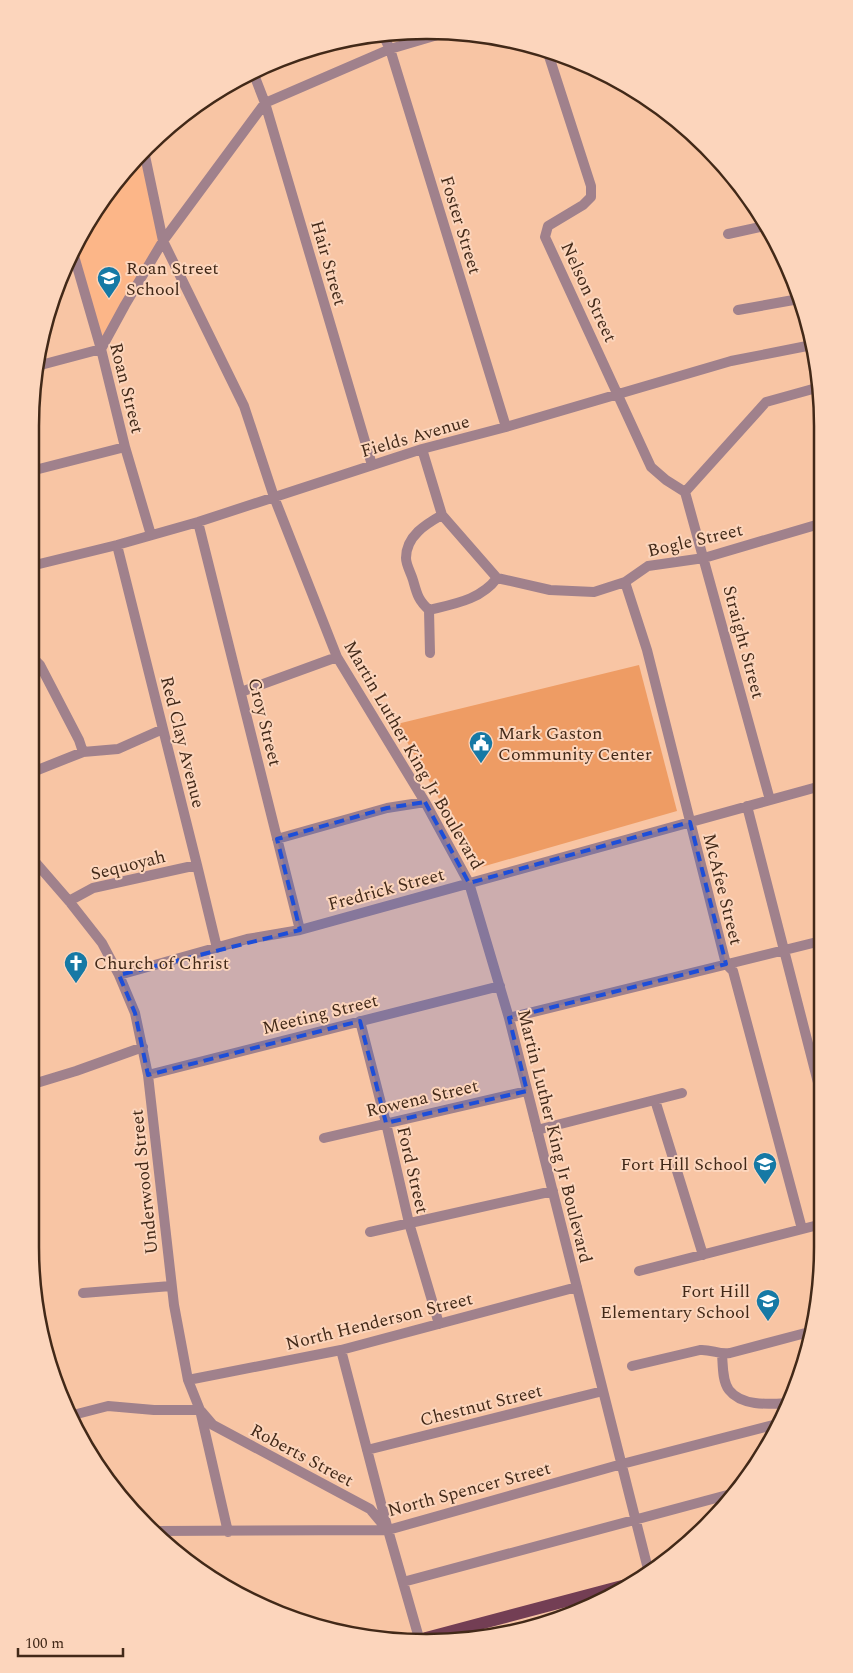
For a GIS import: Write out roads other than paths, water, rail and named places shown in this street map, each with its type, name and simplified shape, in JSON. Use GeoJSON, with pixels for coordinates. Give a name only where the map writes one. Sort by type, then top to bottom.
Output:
{"type":"FeatureCollection","features":[{"type":"Feature","properties":{"kind":"main road"},"geometry":{"type":"LineString","coordinates":[[444,1633],[598,1594]]}},
{"type":"Feature","properties":{"kind":"street"},"geometry":{"type":"LineString","coordinates":[[44,364],[101,349],[125,304],[163,241],[265,103],[390,49],[423,39]]}},
{"type":"Feature","properties":{"kind":"street","name":"Foster Street"},"geometry":{"type":"LineString","coordinates":[[386,41],[506,427]]}},
{"type":"Feature","properties":{"kind":"street","name":"Nelson Street"},"geometry":{"type":"LineString","coordinates":[[550,59],[591,186],[591,197],[583,205],[548,226],[545,237],[618,395]]}},
{"type":"Feature","properties":{"kind":"street","name":"Hair Street"},"geometry":{"type":"LineString","coordinates":[[256,78],[372,465]]}},
{"type":"Feature","properties":{"kind":"street","name":"Martin Luther King Jr Boulevard"},"geometry":{"type":"LineString","coordinates":[[146,159],[163,241],[244,406],[274,497],[337,657],[425,802],[469,883],[509,1018],[647,1565]]}},
{"type":"Feature","properties":{"kind":"street"},"geometry":{"type":"LineString","coordinates":[[728,234],[759,227]]}},
{"type":"Feature","properties":{"kind":"street","name":"Roan Street"},"geometry":{"type":"LineString","coordinates":[[76,262],[101,349],[125,447],[151,535]]}},
{"type":"Feature","properties":{"kind":"street"},"geometry":{"type":"LineString","coordinates":[[738,310],[793,300]]}},
{"type":"Feature","properties":{"kind":"street","name":"Fields Avenue"},"geometry":{"type":"LineString","coordinates":[[39,564],[117,545],[198,522],[422,449],[506,427],[748,357],[806,346]]}},
{"type":"Feature","properties":{"kind":"street"},"geometry":{"type":"LineString","coordinates":[[618,395],[651,467],[666,480],[685,492],[766,402],[812,389]]}},
{"type":"Feature","properties":{"kind":"street"},"geometry":{"type":"LineString","coordinates":[[39,469],[125,447]]}},
{"type":"Feature","properties":{"kind":"street"},"geometry":{"type":"LineString","coordinates":[[422,449],[442,515],[497,578],[484,592],[467,600],[429,610]]}},
{"type":"Feature","properties":{"kind":"street","name":"Straight Street"},"geometry":{"type":"LineString","coordinates":[[685,492],[770,800]]}},
{"type":"Feature","properties":{"kind":"street"},"geometry":{"type":"LineString","coordinates":[[429,610],[420,603],[406,559],[413,537],[425,525],[442,515]]}},
{"type":"Feature","properties":{"kind":"street","name":"Croy Street"},"geometry":{"type":"LineString","coordinates":[[198,522],[300,930]]}},
{"type":"Feature","properties":{"kind":"street","name":"Bogle Street"},"geometry":{"type":"LineString","coordinates":[[497,578],[550,590],[594,592],[625,582],[648,566],[704,558],[814,526]]}},
{"type":"Feature","properties":{"kind":"street","name":"Red Clay Avenue"},"geometry":{"type":"LineString","coordinates":[[117,545],[198,865],[217,948]]}},
{"type":"Feature","properties":{"kind":"street","name":"McAfee Street"},"geometry":{"type":"LineString","coordinates":[[625,582],[647,650],[726,964],[733,971],[802,1229]]}},
{"type":"Feature","properties":{"kind":"street"},"geometry":{"type":"LineString","coordinates":[[429,610],[430,652]]}},
{"type":"Feature","properties":{"kind":"street"},"geometry":{"type":"LineString","coordinates":[[241,692],[337,657]]}},
{"type":"Feature","properties":{"kind":"street"},"geometry":{"type":"LineString","coordinates":[[39,664],[79,740],[83,752]]}},
{"type":"Feature","properties":{"kind":"street"},"geometry":{"type":"LineString","coordinates":[[39,769],[83,752],[118,749],[163,729]]}},
{"type":"Feature","properties":{"kind":"street","name":"Fredrick Street"},"geometry":{"type":"LineString","coordinates":[[119,974],[247,940],[300,930],[814,788]]}},
{"type":"Feature","properties":{"kind":"street"},"geometry":{"type":"LineString","coordinates":[[277,839],[387,808],[425,802]]}},
{"type":"Feature","properties":{"kind":"street"},"geometry":{"type":"LineString","coordinates":[[747,806],[814,1068]]}},
{"type":"Feature","properties":{"kind":"street","name":"Sequoyah"},"geometry":{"type":"LineString","coordinates":[[69,901],[93,888],[198,865]]}},
{"type":"Feature","properties":{"kind":"street","name":"Underwood Street"},"geometry":{"type":"LineString","coordinates":[[39,866],[102,943],[119,974],[135,1013],[148,1075],[171,1286],[188,1380],[200,1410],[228,1532]]}},
{"type":"Feature","properties":{"kind":"street"},"geometry":{"type":"LineString","coordinates":[[509,1018],[814,943]]}},
{"type":"Feature","properties":{"kind":"street","name":"Meeting Street"},"geometry":{"type":"LineString","coordinates":[[148,1075],[500,986]]}},
{"type":"Feature","properties":{"kind":"street","name":"Ford Street"},"geometry":{"type":"LineString","coordinates":[[360,1021],[409,1223],[440,1324]]}},
{"type":"Feature","properties":{"kind":"street"},"geometry":{"type":"LineString","coordinates":[[39,1082],[143,1047]]}},
{"type":"Feature","properties":{"kind":"street","name":"Rowena Street"},"geometry":{"type":"LineString","coordinates":[[324,1138],[527,1091]]}},
{"type":"Feature","properties":{"kind":"street"},"geometry":{"type":"LineString","coordinates":[[537,1130],[682,1093]]}},
{"type":"Feature","properties":{"kind":"street"},"geometry":{"type":"LineString","coordinates":[[655,1100],[703,1255]]}},
{"type":"Feature","properties":{"kind":"street"},"geometry":{"type":"LineString","coordinates":[[370,1232],[552,1191]]}},
{"type":"Feature","properties":{"kind":"street"},"geometry":{"type":"LineString","coordinates":[[638,1271],[814,1226]]}},
{"type":"Feature","properties":{"kind":"street"},"geometry":{"type":"LineString","coordinates":[[83,1292],[171,1286]]}},
{"type":"Feature","properties":{"kind":"street","name":"North Henderson Street"},"geometry":{"type":"LineString","coordinates":[[188,1380],[341,1350],[577,1287]]}},
{"type":"Feature","properties":{"kind":"street"},"geometry":{"type":"LineString","coordinates":[[632,1366],[700,1350],[708,1349],[722,1354],[804,1333]]}},
{"type":"Feature","properties":{"kind":"street"},"geometry":{"type":"LineString","coordinates":[[341,1350],[388,1530],[418,1634]]}},
{"type":"Feature","properties":{"kind":"street"},"geometry":{"type":"LineString","coordinates":[[722,1354],[726,1384],[729,1390],[738,1397],[750,1402],[781,1403]]}},
{"type":"Feature","properties":{"kind":"street","name":"Chestnut Street"},"geometry":{"type":"LineString","coordinates":[[367,1450],[603,1391]]}},
{"type":"Feature","properties":{"kind":"street"},"geometry":{"type":"LineString","coordinates":[[77,1414],[108,1406],[154,1410],[200,1410]]}},
{"type":"Feature","properties":{"kind":"street","name":"Roberts Street"},"geometry":{"type":"LineString","coordinates":[[200,1410],[213,1425],[370,1509],[388,1530]]}},
{"type":"Feature","properties":{"kind":"street","name":"North Spencer Street"},"geometry":{"type":"LineString","coordinates":[[163,1531],[388,1530],[622,1464],[770,1426]]}},
{"type":"Feature","properties":{"kind":"street"},"geometry":{"type":"LineString","coordinates":[[403,1582],[723,1496]]}},
{"type":"Feature","properties":{"kind":"place","name":"Roan Street School"},"geometry":{"type":"Point","coordinates":[109,299]}},
{"type":"Feature","properties":{"kind":"place","name":"Mark Gaston Community Center"},"geometry":{"type":"Point","coordinates":[481,764]}},
{"type":"Feature","properties":{"kind":"place","name":"Church of Christ"},"geometry":{"type":"Point","coordinates":[76,984]}},
{"type":"Feature","properties":{"kind":"place","name":"Fort Hill School"},"geometry":{"type":"Point","coordinates":[765,1185]}},
{"type":"Feature","properties":{"kind":"place","name":"Fort Hill Elementary School"},"geometry":{"type":"Point","coordinates":[768,1322]}}]}
